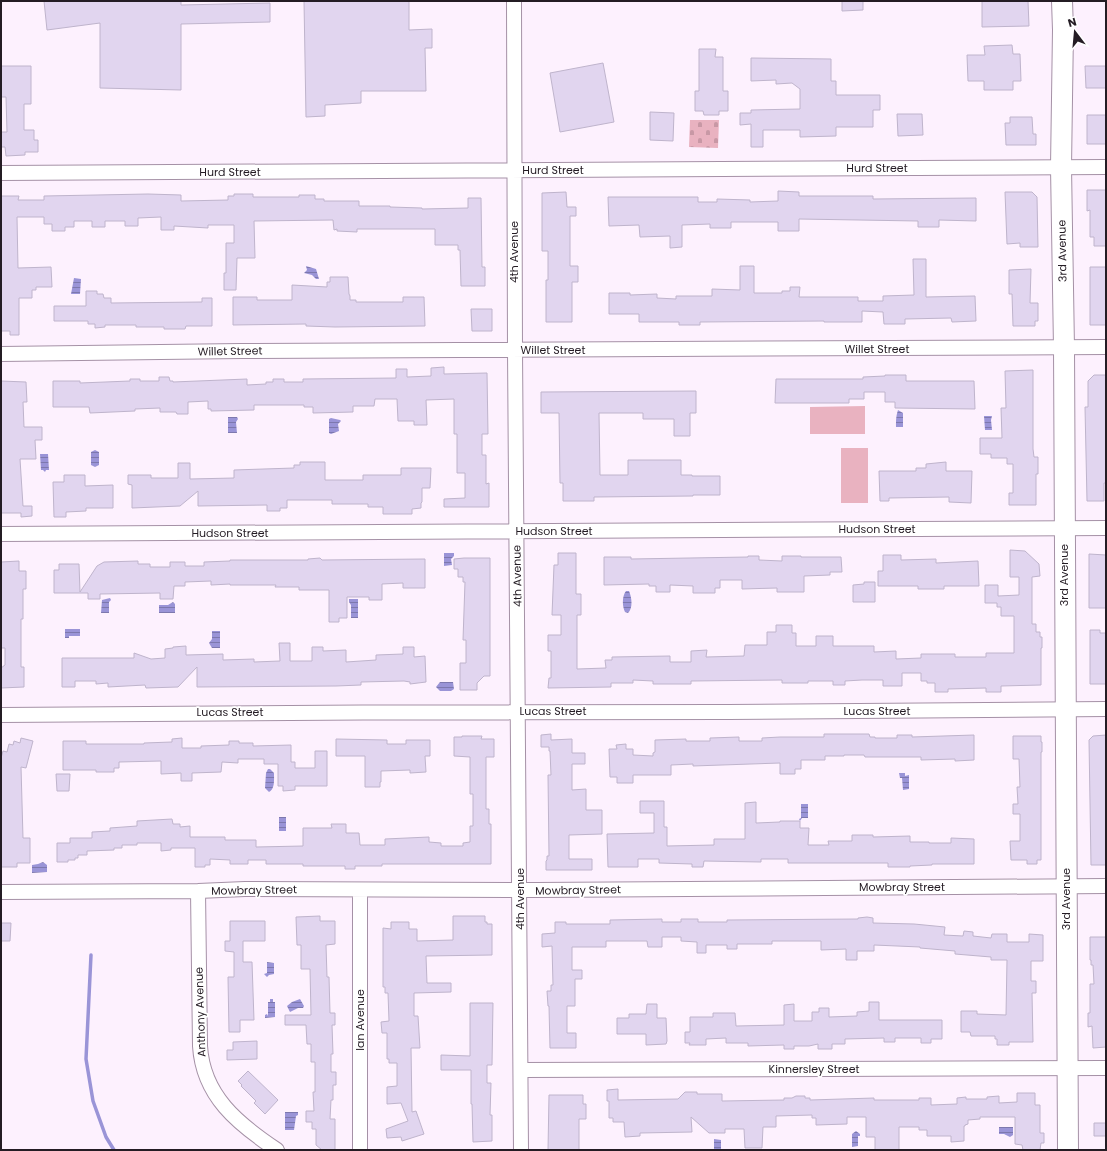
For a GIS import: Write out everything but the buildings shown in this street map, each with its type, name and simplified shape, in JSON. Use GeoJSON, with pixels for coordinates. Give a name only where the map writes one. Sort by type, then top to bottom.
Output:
{"type":"FeatureCollection","features":[{"type":"Feature","properties":{"kind":"street","name":"4th Avenue"},"geometry":{"type":"LineString","coordinates":[[514,1],[516,531],[519,711],[521,1150]]}},
{"type":"Feature","properties":{"kind":"street","name":"3rd Avenue"},"geometry":{"type":"LineString","coordinates":[[1062,1],[1064,30],[1061,167],[1064,348],[1068,1150]]}},
{"type":"Feature","properties":{"kind":"street","name":"Hurd Street"},"geometry":{"type":"LineString","coordinates":[[1,174],[1106,167]]}},
{"type":"Feature","properties":{"kind":"street","name":"Willet Street"},"geometry":{"type":"LineString","coordinates":[[1,354],[241,351],[1106,347]]}},
{"type":"Feature","properties":{"kind":"street","name":"Hudson Street"},"geometry":{"type":"LineString","coordinates":[[1,534],[1106,528]]}},
{"type":"Feature","properties":{"kind":"street","name":"Lucas Street"},"geometry":{"type":"LineString","coordinates":[[1,715],[1106,709]]}},
{"type":"Feature","properties":{"kind":"street","name":"Mowbray Street"},"geometry":{"type":"LineString","coordinates":[[1,892],[198,891],[245,889],[520,890],[728,888],[1066,888],[1106,886]]}},
{"type":"Feature","properties":{"kind":"street","name":"Ian Avenue"},"geometry":{"type":"LineString","coordinates":[[360,890],[360,1150]]}},
{"type":"Feature","properties":{"kind":"street","name":"Anthony Avenue"},"geometry":{"type":"LineString","coordinates":[[198,891],[200,1046],[203,1069],[214,1094],[231,1114],[277,1150]]}},
{"type":"Feature","properties":{"kind":"street","name":"Kinnersley Street"},"geometry":{"type":"LineString","coordinates":[[521,1070],[1106,1068]]}},
{"type":"Feature","properties":{"kind":"green space"},"geometry":{"type":"Polygon","coordinates":[[[690,120],[719,120],[718,148],[689,147],[690,120]]]}},
{"type":"Feature","properties":{"kind":"green space"},"geometry":{"type":"Polygon","coordinates":[[[865,406],[865,434],[810,434],[810,407],[865,406]]]}},
{"type":"Feature","properties":{"kind":"green space"},"geometry":{"type":"Polygon","coordinates":[[[841,448],[868,448],[868,503],[841,503],[841,448]]]}},
{"type":"Feature","properties":{"kind":"shaded area"},"geometry":{"type":"Polygon","coordinates":[[[306,266],[316,269],[319,279],[304,273],[307,270],[306,266]]]}},
{"type":"Feature","properties":{"kind":"shaded area"},"geometry":{"type":"Polygon","coordinates":[[[74,278],[81,279],[80,294],[71,294],[74,278]]]}},
{"type":"Feature","properties":{"kind":"shaded area"},"geometry":{"type":"Polygon","coordinates":[[[898,410],[903,413],[903,427],[896,427],[898,410]]]}},
{"type":"Feature","properties":{"kind":"shaded area"},"geometry":{"type":"Polygon","coordinates":[[[984,416],[992,416],[992,430],[985,430],[984,416]]]}},
{"type":"Feature","properties":{"kind":"shaded area"},"geometry":{"type":"Polygon","coordinates":[[[228,417],[237,417],[237,433],[228,433],[228,417]]]}},
{"type":"Feature","properties":{"kind":"shaded area"},"geometry":{"type":"Polygon","coordinates":[[[331,418],[341,421],[338,424],[339,431],[331,434],[329,433],[329,419],[331,418]]]}},
{"type":"Feature","properties":{"kind":"shaded area"},"geometry":{"type":"Polygon","coordinates":[[[95,450],[99,452],[99,465],[95,467],[91,465],[91,452],[95,450]]]}},
{"type":"Feature","properties":{"kind":"shaded area"},"geometry":{"type":"Polygon","coordinates":[[[40,454],[48,454],[49,470],[46,470],[45,472],[41,470],[40,454]]]}},
{"type":"Feature","properties":{"kind":"shaded area"},"geometry":{"type":"Polygon","coordinates":[[[444,553],[454,553],[454,556],[451,559],[452,565],[444,566],[444,553]]]}},
{"type":"Feature","properties":{"kind":"shaded area"},"geometry":{"type":"Polygon","coordinates":[[[626,591],[629,591],[631,600],[631,608],[628,613],[625,612],[623,604],[623,598],[626,591]]]}},
{"type":"Feature","properties":{"kind":"shaded area"},"geometry":{"type":"Polygon","coordinates":[[[110,598],[109,613],[101,613],[102,600],[110,598]]]}},
{"type":"Feature","properties":{"kind":"shaded area"},"geometry":{"type":"Polygon","coordinates":[[[349,599],[358,599],[358,618],[351,618],[351,605],[349,599]]]}},
{"type":"Feature","properties":{"kind":"shaded area"},"geometry":{"type":"Polygon","coordinates":[[[173,602],[175,604],[175,613],[159,613],[159,605],[168,605],[173,602]]]}},
{"type":"Feature","properties":{"kind":"shaded area"},"geometry":{"type":"Polygon","coordinates":[[[65,629],[80,629],[80,636],[69,636],[69,638],[65,638],[65,629]]]}},
{"type":"Feature","properties":{"kind":"shaded area"},"geometry":{"type":"Polygon","coordinates":[[[212,631],[220,631],[220,648],[212,648],[209,643],[212,639],[212,631]]]}},
{"type":"Feature","properties":{"kind":"shaded area"},"geometry":{"type":"Polygon","coordinates":[[[440,682],[453,682],[454,689],[451,691],[440,691],[436,687],[440,682]]]}},
{"type":"Feature","properties":{"kind":"shaded area"},"geometry":{"type":"Polygon","coordinates":[[[268,769],[274,773],[274,781],[273,787],[269,792],[265,788],[266,773],[268,769]]]}},
{"type":"Feature","properties":{"kind":"shaded area"},"geometry":{"type":"Polygon","coordinates":[[[899,773],[905,773],[905,776],[909,775],[909,789],[903,790],[902,778],[900,778],[899,773]]]}},
{"type":"Feature","properties":{"kind":"shaded area"},"geometry":{"type":"Polygon","coordinates":[[[801,804],[808,804],[808,818],[802,818],[800,821],[799,819],[801,818],[801,804]]]}},
{"type":"Feature","properties":{"kind":"shaded area"},"geometry":{"type":"Polygon","coordinates":[[[279,817],[286,817],[286,831],[279,831],[279,817]]]}},
{"type":"Feature","properties":{"kind":"shaded area"},"geometry":{"type":"Polygon","coordinates":[[[43,862],[47,865],[47,872],[32,873],[32,865],[43,862]]]}},
{"type":"Feature","properties":{"kind":"shaded area"},"geometry":{"type":"Polygon","coordinates":[[[267,962],[274,963],[274,974],[267,977],[264,974],[267,973],[267,962]]]}},
{"type":"Feature","properties":{"kind":"shaded area"},"geometry":{"type":"Polygon","coordinates":[[[270,999],[273,999],[273,1002],[275,1002],[275,1017],[265,1018],[265,1015],[267,1014],[268,1016],[268,1002],[270,1002],[270,999]]]}},
{"type":"Feature","properties":{"kind":"shaded area"},"geometry":{"type":"Polygon","coordinates":[[[300,999],[304,1006],[303,1008],[298,1008],[290,1012],[287,1006],[300,999]]]}},
{"type":"Feature","properties":{"kind":"shaded area"},"geometry":{"type":"Polygon","coordinates":[[[285,1112],[298,1112],[294,1130],[285,1130],[285,1112]]]}},
{"type":"Feature","properties":{"kind":"shaded area"},"geometry":{"type":"Polygon","coordinates":[[[999,1127],[1013,1127],[1013,1135],[1010,1137],[1004,1134],[999,1134],[999,1127]]]}},
{"type":"Feature","properties":{"kind":"shaded area"},"geometry":{"type":"Polygon","coordinates":[[[856,1131],[860,1134],[860,1136],[858,1136],[858,1146],[852,1147],[852,1134],[856,1131]]]}},
{"type":"Feature","properties":{"kind":"shaded area"},"geometry":{"type":"Polygon","coordinates":[[[714,1139],[721,1140],[721,1150],[714,1150],[714,1139]]]}},
{"type":"Feature","properties":{"kind":"waterway"},"geometry":{"type":"LineString","coordinates":[[91,955],[86,1059],[93,1101],[106,1137],[114,1150]]}}]}
